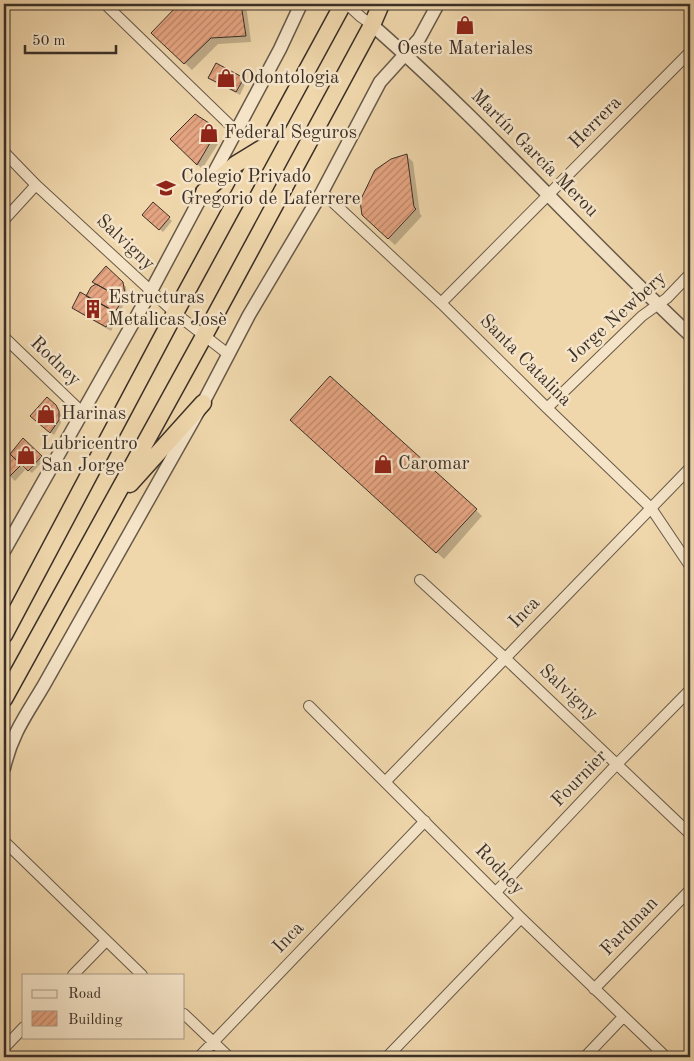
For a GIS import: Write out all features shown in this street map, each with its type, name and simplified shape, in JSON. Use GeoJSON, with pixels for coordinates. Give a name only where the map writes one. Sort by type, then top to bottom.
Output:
{"type":"FeatureCollection","features":[{"type":"Feature","properties":{"kind":"highway"},"geometry":{"type":"LineString","coordinates":[[4,635],[175,313],[343,4]]}},
{"type":"Feature","properties":{"kind":"highway"},"geometry":{"type":"LineString","coordinates":[[4,699],[204,336],[372,25],[381,4]]}},
{"type":"Feature","properties":{"kind":"highway"},"geometry":{"type":"LineString","coordinates":[[204,192],[236,164],[266,145]]}},
{"type":"Feature","properties":{"kind":"highway"},"geometry":{"type":"LineString","coordinates":[[110,506],[203,403]]}},
{"type":"Feature","properties":{"kind":"street"},"geometry":{"type":"LineString","coordinates":[[105,4],[236,131]]}},
{"type":"Feature","properties":{"kind":"street"},"geometry":{"type":"LineString","coordinates":[[4,548],[152,291],[280,49],[301,4]]}},
{"type":"Feature","properties":{"kind":"street","name":"Martín García Merou"},"geometry":{"type":"LineString","coordinates":[[347,4],[405,54],[549,195],[657,305],[690,335]]}},
{"type":"Feature","properties":{"kind":"street"},"geometry":{"type":"LineString","coordinates":[[4,768],[12,741],[24,716],[40,692],[203,403],[248,315],[322,192],[380,82],[419,39],[438,4]]}},
{"type":"Feature","properties":{"kind":"street","name":"Herrera"},"geometry":{"type":"LineString","coordinates":[[442,303],[690,52]]}},
{"type":"Feature","properties":{"kind":"street","name":"Salvigny"},"geometry":{"type":"LineString","coordinates":[[4,152],[36,185],[175,313],[228,354]]}},
{"type":"Feature","properties":{"kind":"street"},"geometry":{"type":"LineString","coordinates":[[4,220],[36,185]]}},
{"type":"Feature","properties":{"kind":"street","name":"Santa Catalina"},"geometry":{"type":"LineString","coordinates":[[322,192],[442,303],[546,408],[651,508],[690,566]]}},
{"type":"Feature","properties":{"kind":"street","name":"Jorge Newbery"},"geometry":{"type":"LineString","coordinates":[[546,408],[642,316],[667,298],[690,274]]}},
{"type":"Feature","properties":{"kind":"street","name":"Rodney"},"geometry":{"type":"LineString","coordinates":[[4,337],[82,412]]}},
{"type":"Feature","properties":{"kind":"street","name":"Inca"},"geometry":{"type":"LineString","coordinates":[[385,782],[690,468]]}},
{"type":"Feature","properties":{"kind":"street","name":"Salvigny"},"geometry":{"type":"LineString","coordinates":[[420,580],[506,658],[690,834]]}},
{"type":"Feature","properties":{"kind":"street","name":"Fournier"},"geometry":{"type":"LineString","coordinates":[[496,892],[690,690]]}},
{"type":"Feature","properties":{"kind":"street","name":"Rodney"},"geometry":{"type":"LineString","coordinates":[[309,706],[521,918],[666,1057]]}},
{"type":"Feature","properties":{"kind":"street","name":"Inca"},"geometry":{"type":"LineString","coordinates":[[198,1057],[425,821]]}},
{"type":"Feature","properties":{"kind":"street"},"geometry":{"type":"LineString","coordinates":[[4,841],[141,974]]}},
{"type":"Feature","properties":{"kind":"street","name":"Fardman"},"geometry":{"type":"LineString","coordinates":[[594,989],[690,890]]}},
{"type":"Feature","properties":{"kind":"street"},"geometry":{"type":"LineString","coordinates":[[387,1057],[521,918]]}},
{"type":"Feature","properties":{"kind":"street"},"geometry":{"type":"LineString","coordinates":[[74,974],[106,940]]}},
{"type":"Feature","properties":{"kind":"street"},"geometry":{"type":"LineString","coordinates":[[185,1015],[229,1057]]}},
{"type":"Feature","properties":{"kind":"street"},"geometry":{"type":"LineString","coordinates":[[584,1057],[623,1017]]}},
{"type":"Feature","properties":{"kind":"street"},"geometry":{"type":"LineString","coordinates":[[4,1048],[22,1029]]}},
{"type":"Feature","properties":{"kind":"building"},"geometry":{"type":"Polygon","coordinates":[[[179,4],[241,4],[246,36],[211,38],[184,64],[151,33],[179,4]]]}},
{"type":"Feature","properties":{"kind":"building","name":"Odontologia"},"geometry":{"type":"Polygon","coordinates":[[[216,63],[244,78],[236,92],[208,78],[216,63]]]}},
{"type":"Feature","properties":{"kind":"building"},"geometry":{"type":"Polygon","coordinates":[[[195,114],[212,125],[213,138],[197,165],[170,139],[195,114]]]}},
{"type":"Feature","properties":{"kind":"building"},"geometry":{"type":"Polygon","coordinates":[[[407,154],[414,207],[416,209],[388,239],[362,215],[360,201],[375,170],[391,159],[407,154]]]}},
{"type":"Feature","properties":{"kind":"building"},"geometry":{"type":"Polygon","coordinates":[[[153,202],[170,217],[159,230],[142,215],[153,202]]]}},
{"type":"Feature","properties":{"kind":"building"},"geometry":{"type":"Polygon","coordinates":[[[106,266],[123,282],[125,294],[123,299],[92,282],[106,266]]]}},
{"type":"Feature","properties":{"kind":"building"},"geometry":{"type":"Polygon","coordinates":[[[96,284],[123,299],[115,312],[86,296],[91,287],[96,284]]]}},
{"type":"Feature","properties":{"kind":"building","name":"Estructuras Metalicas Josè"},"geometry":{"type":"Polygon","coordinates":[[[80,292],[114,311],[106,327],[72,308],[80,292]]]}},
{"type":"Feature","properties":{"kind":"building","name":"Caromar"},"geometry":{"type":"Polygon","coordinates":[[[330,376],[477,509],[436,553],[290,420],[330,376]]]}},
{"type":"Feature","properties":{"kind":"building","name":"Harinas"},"geometry":{"type":"Polygon","coordinates":[[[47,397],[56,405],[59,411],[59,420],[50,433],[30,416],[47,397]]]}},
{"type":"Feature","properties":{"kind":"building","name":"Lubricentro San Jorge"},"geometry":{"type":"Polygon","coordinates":[[[23,438],[42,456],[28,471],[10,454],[23,438]]]}},
{"type":"Feature","properties":{"kind":"building"},"geometry":{"type":"Polygon","coordinates":[[[4,448],[21,465],[9,477],[4,472],[4,448]]]}},
{"type":"Feature","properties":{"kind":"place","name":"Oeste Materiales"},"geometry":{"type":"Point","coordinates":[465,25]}},
{"type":"Feature","properties":{"kind":"place","name":"Odontologia"},"geometry":{"type":"Point","coordinates":[226,78]}},
{"type":"Feature","properties":{"kind":"place","name":"Federal Seguros"},"geometry":{"type":"Point","coordinates":[209,133]}},
{"type":"Feature","properties":{"kind":"place","name":"Colegio Privado Gregorio de Laferrere"},"geometry":{"type":"Point","coordinates":[166,188]}},
{"type":"Feature","properties":{"kind":"place","name":"Estructuras Metalicas Josè"},"geometry":{"type":"Point","coordinates":[93,309]}},
{"type":"Feature","properties":{"kind":"place","name":"Harinas"},"geometry":{"type":"Point","coordinates":[46,414]}},
{"type":"Feature","properties":{"kind":"place","name":"Lubricentro San Jorge"},"geometry":{"type":"Point","coordinates":[26,455]}},
{"type":"Feature","properties":{"kind":"place","name":"Caromar"},"geometry":{"type":"Point","coordinates":[383,464]}}]}
